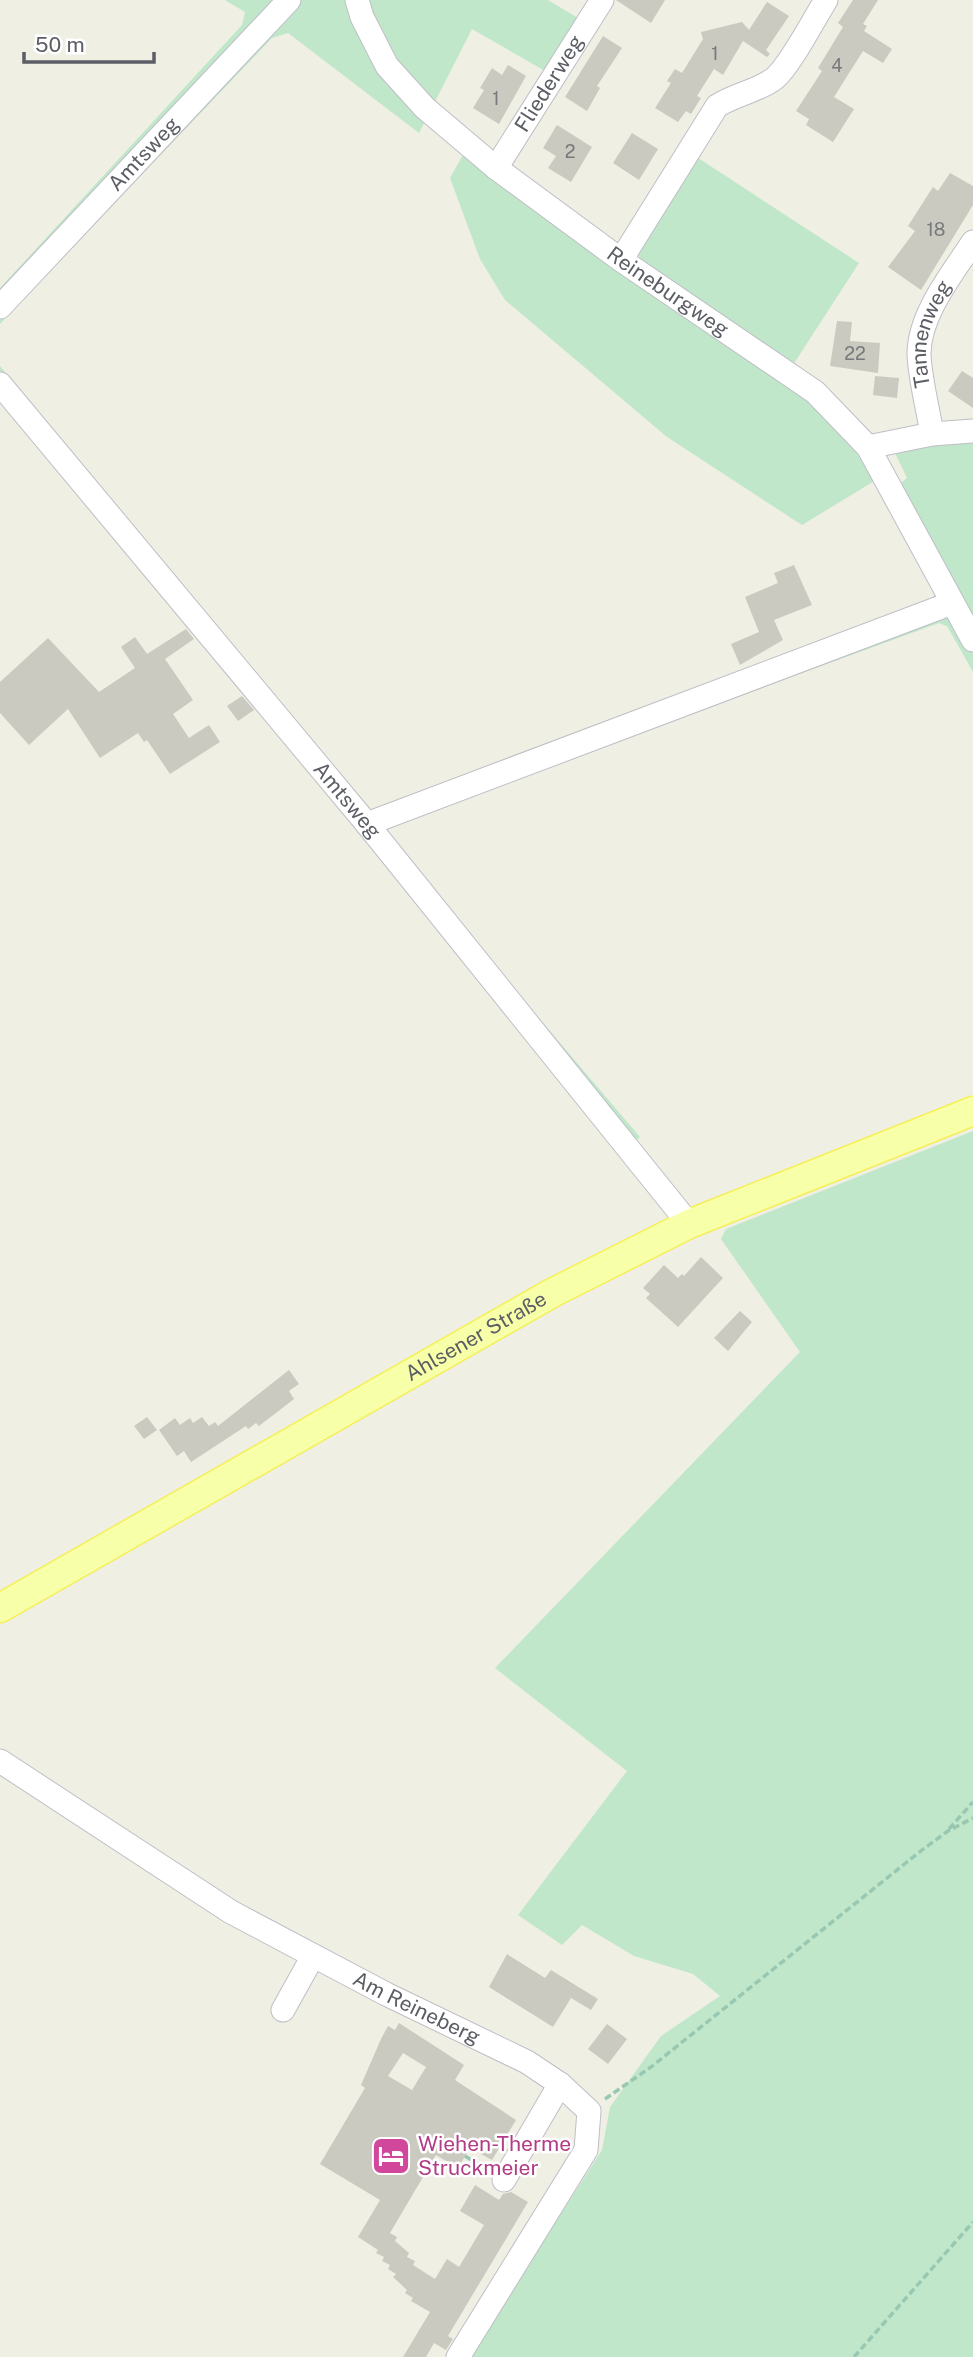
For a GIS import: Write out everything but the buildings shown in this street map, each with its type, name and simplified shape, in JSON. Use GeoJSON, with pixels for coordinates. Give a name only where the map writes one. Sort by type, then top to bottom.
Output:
{"type":"FeatureCollection","features":[{"type":"Feature","properties":{"kind":"main road","name":"Ahlsener Straße"},"geometry":{"type":"LineString","coordinates":[[0,1608],[552,1293],[689,1224],[973,1111]]}},
{"type":"Feature","properties":{"kind":"street","name":"Reineburgweg"},"geometry":{"type":"LineString","coordinates":[[357,0],[387,66],[425,108],[496,168],[621,260],[815,392],[868,447],[973,640]]}},
{"type":"Feature","properties":{"kind":"street","name":"Fliederweg"},"geometry":{"type":"LineString","coordinates":[[496,168],[602,0]]}},
{"type":"Feature","properties":{"kind":"street"},"geometry":{"type":"LineString","coordinates":[[621,260],[716,106],[735,94],[758,88],[776,77],[826,0]]}},
{"type":"Feature","properties":{"kind":"street","name":"Amtsweg"},"geometry":{"type":"LineString","coordinates":[[0,307],[279,2]]}},
{"type":"Feature","properties":{"kind":"street","name":"Tannenweg"},"geometry":{"type":"LineString","coordinates":[[932,434],[919,352],[924,329],[942,291],[973,242]]}},
{"type":"Feature","properties":{"kind":"street","name":"Amtsweg"},"geometry":{"type":"LineString","coordinates":[[0,384],[367,824],[689,1224]]}},
{"type":"Feature","properties":{"kind":"street"},"geometry":{"type":"LineString","coordinates":[[868,447],[932,434],[973,431]]}},
{"type":"Feature","properties":{"kind":"street"},"geometry":{"type":"LineString","coordinates":[[367,824],[952,603]]}},
{"type":"Feature","properties":{"kind":"street","name":"Am Reineberg"},"geometry":{"type":"LineString","coordinates":[[0,1762],[231,1912],[527,2063],[561,2084],[589,2111]]}},
{"type":"Feature","properties":{"kind":"street"},"geometry":{"type":"LineString","coordinates":[[283,2010],[313,1956]]}},
{"type":"Feature","properties":{"kind":"street"},"geometry":{"type":"LineString","coordinates":[[505,2180],[561,2084]]}},
{"type":"Feature","properties":{"kind":"street"},"geometry":{"type":"LineString","coordinates":[[458,2357],[586,2150],[589,2111]]}},
{"type":"Feature","properties":{"kind":"path"},"geometry":{"type":"LineString","coordinates":[[589,2111],[651,2067],[948,1831],[973,1802]]}},
{"type":"Feature","properties":{"kind":"path"},"geometry":{"type":"LineString","coordinates":[[948,1831],[973,1818]]}},
{"type":"Feature","properties":{"kind":"path"},"geometry":{"type":"LineString","coordinates":[[465,2156],[505,2180]]}},
{"type":"Feature","properties":{"kind":"path"},"geometry":{"type":"LineString","coordinates":[[854,2357],[973,2222]]}},
{"type":"Feature","properties":{"kind":"green space"},"geometry":{"type":"Polygon","coordinates":[[[225,0],[548,0],[578,18],[545,71],[472,29],[419,133],[288,33],[272,38],[0,324],[0,288],[242,25],[245,12],[225,0]]]}},
{"type":"Feature","properties":{"kind":"green space"},"geometry":{"type":"Polygon","coordinates":[[[464,153],[797,392],[838,428],[876,480],[802,525],[667,437],[505,300],[480,259],[450,178],[464,153]]]}},
{"type":"Feature","properties":{"kind":"green space"},"geometry":{"type":"Polygon","coordinates":[[[695,156],[859,263],[791,368],[640,263],[638,248],[695,156]]]}},
{"type":"Feature","properties":{"kind":"green space"},"geometry":{"type":"Polygon","coordinates":[[[0,366],[363,808],[377,814],[927,604],[936,593],[898,485],[907,478],[894,451],[933,442],[973,440],[973,672],[947,626],[939,623],[390,823],[386,832],[390,843],[640,1137],[626,1150],[0,401],[0,366]]]}},
{"type":"Feature","properties":{"kind":"green space"},"geometry":{"type":"Polygon","coordinates":[[[973,1131],[973,2357],[469,2357],[602,2150],[610,2107],[661,2036],[720,1996],[693,1974],[634,1956],[582,1925],[562,1945],[518,1915],[627,1771],[495,1668],[800,1352],[721,1239],[726,1229],[973,1131]]]}},
{"type":"Feature","properties":{"kind":"place","name":"Wiehen-Therme Struckmeier"},"geometry":{"type":"Point","coordinates":[391,2156]}}]}
